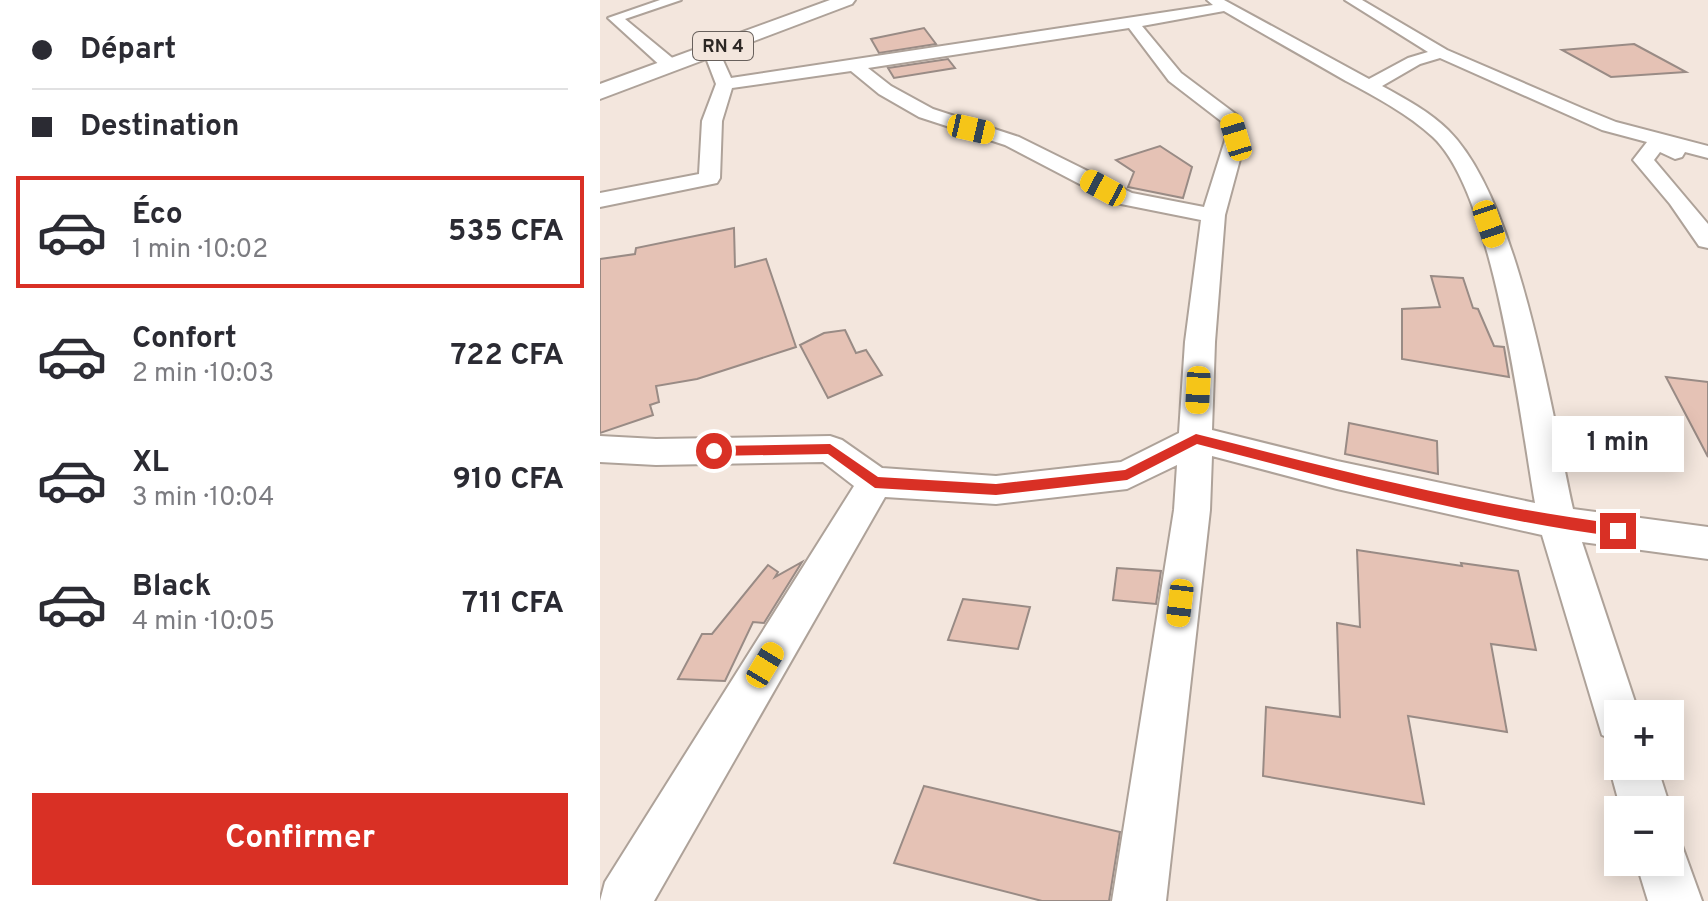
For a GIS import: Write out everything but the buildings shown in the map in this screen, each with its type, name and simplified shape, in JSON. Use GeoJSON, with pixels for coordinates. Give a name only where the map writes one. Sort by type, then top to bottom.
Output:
{"type":"FeatureCollection","features":[{"type":"Feature","properties":{"kind":"main road","name":"RN 4"},"geometry":{"type":"LineString","coordinates":[[600,92],[846,0]]}},
{"type":"Feature","properties":{"kind":"street"},"geometry":{"type":"LineString","coordinates":[[670,65],[615,18],[674,0]]}},
{"type":"Feature","properties":{"kind":"street"},"geometry":{"type":"LineString","coordinates":[[1352,0],[1441,53],[1609,126],[1658,141],[1707,162]]}},
{"type":"Feature","properties":{"kind":"street"},"geometry":{"type":"LineString","coordinates":[[725,84],[1132,23],[1220,3],[1370,86],[1441,134],[1473,177],[1497,247],[1523,347],[1557,523],[1612,700]]}},
{"type":"Feature","properties":{"kind":"street"},"geometry":{"type":"LineString","coordinates":[[1132,23],[1175,77],[1230,119],[1236,137],[1213,215],[1200,342],[1192,510],[1139,901]]}},
{"type":"Feature","properties":{"kind":"street"},"geometry":{"type":"LineString","coordinates":[[600,200],[709,178],[712,121],[725,84],[711,50]]}},
{"type":"Feature","properties":{"kind":"street"},"geometry":{"type":"LineString","coordinates":[[1370,86],[1414,61],[1441,53]]}},
{"type":"Feature","properties":{"kind":"street"},"geometry":{"type":"LineString","coordinates":[[854,65],[885,90],[926,113],[1012,141],[1124,198],[1213,215]]}},
{"type":"Feature","properties":{"kind":"street"},"geometry":{"type":"LineString","coordinates":[[1658,141],[1708,141]]}},
{"type":"Feature","properties":{"kind":"street"},"geometry":{"type":"LineString","coordinates":[[1658,141],[1677,154],[1707,162]]}},
{"type":"Feature","properties":{"kind":"street"},"geometry":{"type":"LineString","coordinates":[[1658,141],[1643,160],[1678,199],[1708,241]]}},
{"type":"Feature","properties":{"kind":"street"},"geometry":{"type":"LineString","coordinates":[[600,449],[656,452],[830,449],[875,482],[996,490],[1127,475],[1196,439],[1337,475],[1557,523],[1708,543]]}},
{"type":"Feature","properties":{"kind":"street"},"geometry":{"type":"LineString","coordinates":[[624,901],[875,482]]}},
{"type":"Feature","properties":{"kind":"street"},"geometry":{"type":"LineString","coordinates":[[1667,876],[1675,901]]}},
{"type":"Feature","properties":{"kind":"route"},"geometry":{"type":"LineString","coordinates":[[714,451],[830,449],[875,482],[996,490],[1127,475],[1196,439],[1337,475],[1557,523],[1618,531]]}}]}
